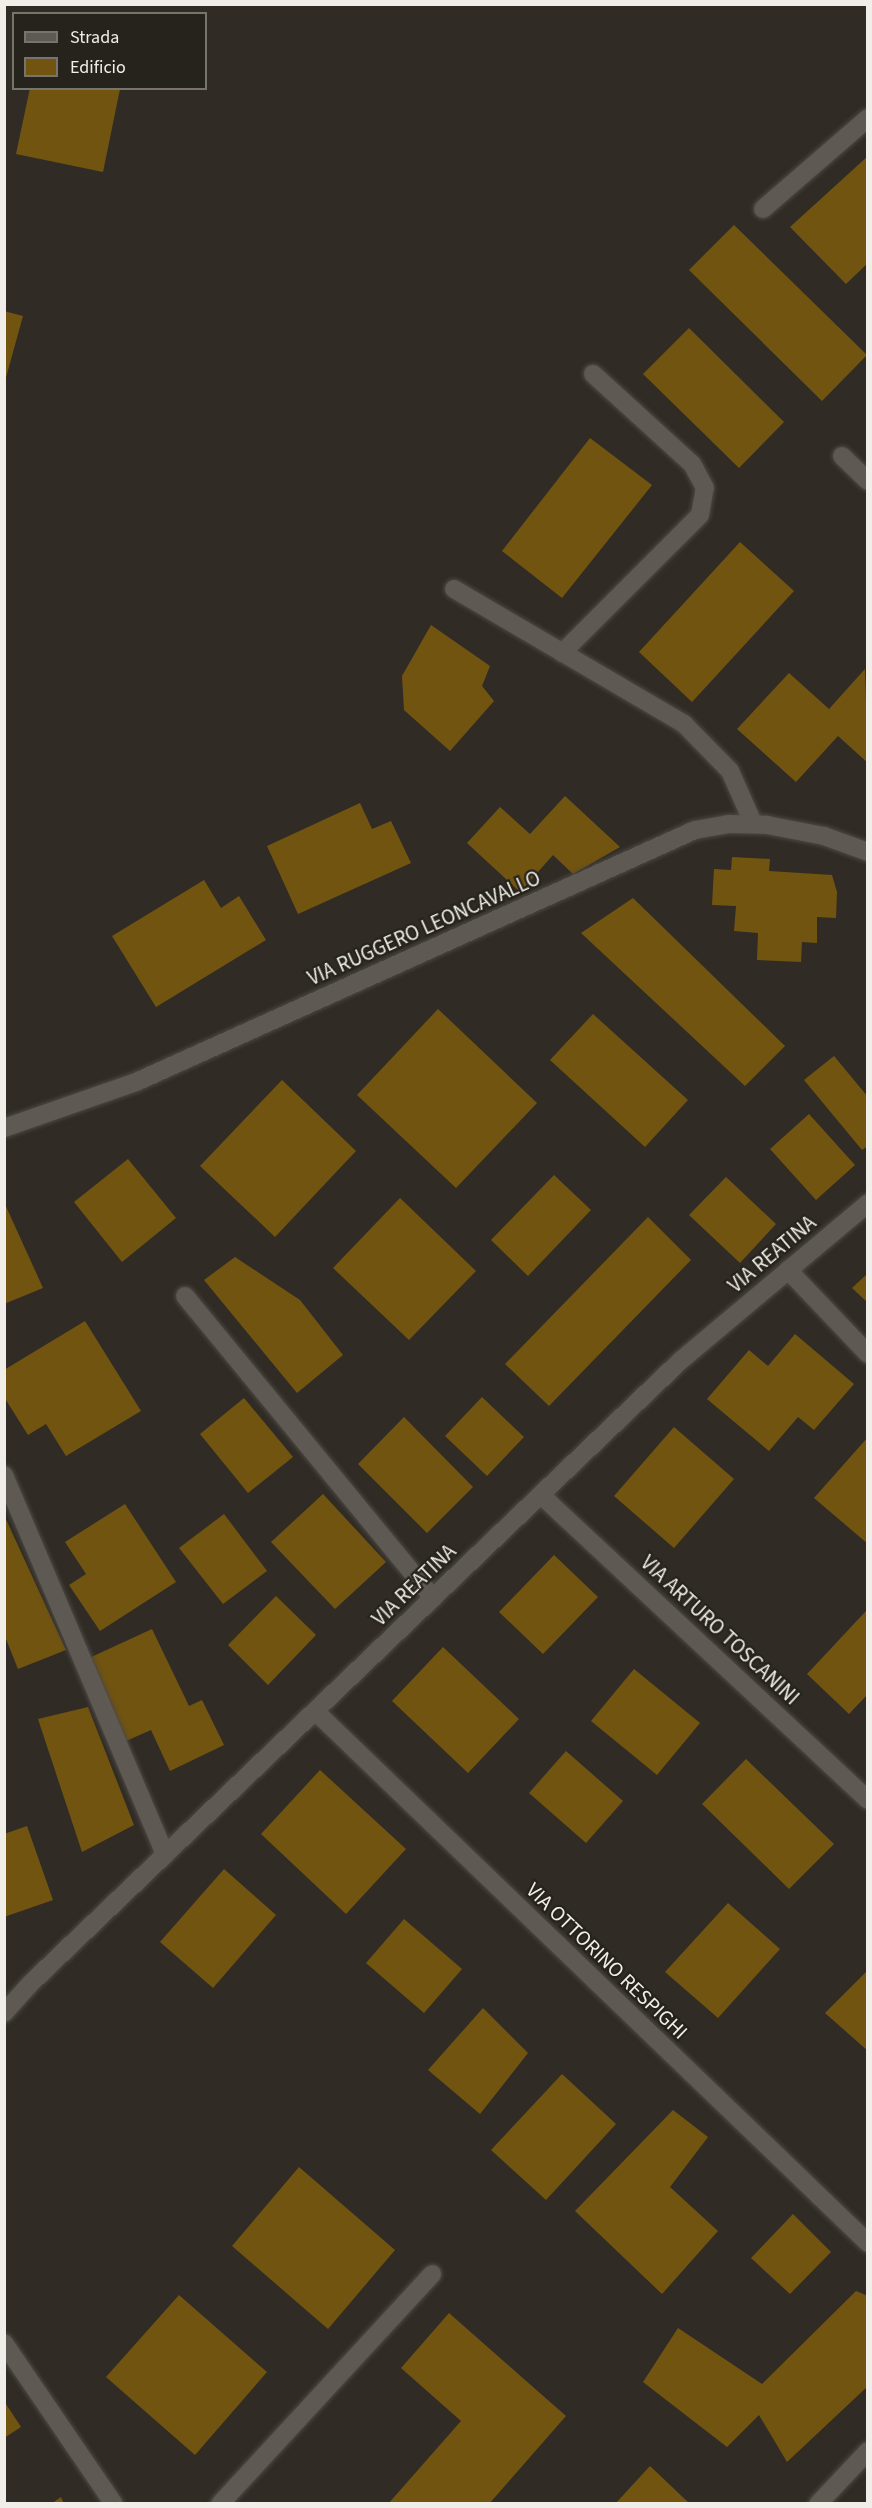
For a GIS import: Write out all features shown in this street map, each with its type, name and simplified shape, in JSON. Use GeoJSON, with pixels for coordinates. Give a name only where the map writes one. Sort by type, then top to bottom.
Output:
{"type":"FeatureCollection","features":[{"type":"Feature","properties":{"kind":"street"},"geometry":{"type":"LineString","coordinates":[[763,209],[867,118]]}},
{"type":"Feature","properties":{"kind":"street"},"geometry":{"type":"LineString","coordinates":[[562,652],[700,515],[705,488],[692,464],[593,374]]}},
{"type":"Feature","properties":{"kind":"street"},"geometry":{"type":"LineString","coordinates":[[842,456],[867,481]]}},
{"type":"Feature","properties":{"kind":"street"},"geometry":{"type":"LineString","coordinates":[[454,589],[698,735],[730,771],[753,823]]}},
{"type":"Feature","properties":{"kind":"street","name":"VIA RUGGERO LEONCAVALLO"},"geometry":{"type":"LineString","coordinates":[[4,1128],[136,1082],[687,834],[715,825],[753,823],[824,836],[867,852]]}},
{"type":"Feature","properties":{"kind":"street","name":"VIA REATINA"},"geometry":{"type":"LineString","coordinates":[[4,2013],[30,1984],[680,1361],[867,1203]]}},
{"type":"Feature","properties":{"kind":"street"},"geometry":{"type":"LineString","coordinates":[[788,1270],[867,1354]]}},
{"type":"Feature","properties":{"kind":"street"},"geometry":{"type":"LineString","coordinates":[[184,1296],[433,1598]]}},
{"type":"Feature","properties":{"kind":"street"},"geometry":{"type":"LineString","coordinates":[[4,1475],[165,1854]]}},
{"type":"Feature","properties":{"kind":"street","name":"VIA ARTURO TOSCANINI"},"geometry":{"type":"LineString","coordinates":[[541,1495],[867,1800]]}},
{"type":"Feature","properties":{"kind":"street","name":"VIA OTTORINO RESPIGHI"},"geometry":{"type":"LineString","coordinates":[[315,1711],[867,2243]]}},
{"type":"Feature","properties":{"kind":"street"},"geometry":{"type":"LineString","coordinates":[[220,2504],[432,2274]]}},
{"type":"Feature","properties":{"kind":"street"},"geometry":{"type":"LineString","coordinates":[[4,2343],[114,2504]]}},
{"type":"Feature","properties":{"kind":"street"},"geometry":{"type":"LineString","coordinates":[[818,2504],[867,2451]]}},
{"type":"Feature","properties":{"kind":"building"},"geometry":{"type":"Polygon","coordinates":[[[30,90],[120,90],[103,172],[16,154],[30,90]]]}},
{"type":"Feature","properties":{"kind":"building"},"geometry":{"type":"Polygon","coordinates":[[[868,156],[868,263],[846,284],[790,227],[868,156]]]}},
{"type":"Feature","properties":{"kind":"building"},"geometry":{"type":"Polygon","coordinates":[[[734,225],[867,355],[822,401],[689,270],[734,225]]]}},
{"type":"Feature","properties":{"kind":"building"},"geometry":{"type":"Polygon","coordinates":[[[4,311],[23,316],[5,381],[4,381],[4,311]]]}},
{"type":"Feature","properties":{"kind":"building"},"geometry":{"type":"Polygon","coordinates":[[[689,328],[784,422],[739,468],[643,374],[689,328]]]}},
{"type":"Feature","properties":{"kind":"building"},"geometry":{"type":"Polygon","coordinates":[[[590,438],[652,485],[562,598],[502,551],[590,438]]]}},
{"type":"Feature","properties":{"kind":"building"},"geometry":{"type":"Polygon","coordinates":[[[740,542],[794,591],[692,702],[639,652],[740,542]]]}},
{"type":"Feature","properties":{"kind":"building"},"geometry":{"type":"Polygon","coordinates":[[[431,625],[490,666],[482,686],[494,701],[450,751],[404,710],[402,676],[431,625]]]}},
{"type":"Feature","properties":{"kind":"building"},"geometry":{"type":"Polygon","coordinates":[[[865,669],[868,763],[838,736],[796,782],[737,729],[789,673],[829,709],[865,669]]]}},
{"type":"Feature","properties":{"kind":"building"},"geometry":{"type":"Polygon","coordinates":[[[565,796],[620,847],[573,874],[553,855],[520,892],[467,843],[500,807],[530,834],[565,796]]]}},
{"type":"Feature","properties":{"kind":"building"},"geometry":{"type":"Polygon","coordinates":[[[360,803],[372,829],[391,821],[411,863],[298,914],[267,846],[360,803]]]}},
{"type":"Feature","properties":{"kind":"building"},"geometry":{"type":"Polygon","coordinates":[[[732,857],[770,859],[769,871],[832,875],[837,892],[836,918],[817,917],[817,943],[802,942],[801,962],[757,960],[758,933],[734,931],[736,906],[712,905],[714,869],[731,870],[732,857]]]}},
{"type":"Feature","properties":{"kind":"building"},"geometry":{"type":"Polygon","coordinates":[[[204,880],[221,908],[239,896],[266,940],[156,1007],[112,936],[204,880]]]}},
{"type":"Feature","properties":{"kind":"building"},"geometry":{"type":"Polygon","coordinates":[[[633,898],[785,1046],[745,1086],[581,933],[633,898]]]}},
{"type":"Feature","properties":{"kind":"building"},"geometry":{"type":"Polygon","coordinates":[[[438,1009],[537,1103],[456,1188],[357,1095],[438,1009]]]}},
{"type":"Feature","properties":{"kind":"building"},"geometry":{"type":"Polygon","coordinates":[[[593,1014],[688,1100],[645,1147],[550,1060],[593,1014]]]}},
{"type":"Feature","properties":{"kind":"building"},"geometry":{"type":"Polygon","coordinates":[[[834,1056],[868,1097],[868,1146],[862,1150],[804,1080],[834,1056]]]}},
{"type":"Feature","properties":{"kind":"building"},"geometry":{"type":"Polygon","coordinates":[[[282,1080],[356,1151],[275,1237],[200,1166],[282,1080]]]}},
{"type":"Feature","properties":{"kind":"building"},"geometry":{"type":"Polygon","coordinates":[[[809,1114],[855,1165],[816,1200],[770,1149],[809,1114]]]}},
{"type":"Feature","properties":{"kind":"building"},"geometry":{"type":"Polygon","coordinates":[[[128,1159],[176,1218],[122,1262],[74,1202],[128,1159]]]}},
{"type":"Feature","properties":{"kind":"building"},"geometry":{"type":"Polygon","coordinates":[[[554,1175],[591,1210],[528,1276],[491,1240],[554,1175]]]}},
{"type":"Feature","properties":{"kind":"building"},"geometry":{"type":"Polygon","coordinates":[[[726,1177],[776,1224],[740,1263],[689,1215],[726,1177]]]}},
{"type":"Feature","properties":{"kind":"building"},"geometry":{"type":"Polygon","coordinates":[[[400,1198],[476,1271],[409,1340],[333,1268],[400,1198]]]}},
{"type":"Feature","properties":{"kind":"building"},"geometry":{"type":"Polygon","coordinates":[[[4,1202],[43,1288],[4,1304],[4,1202]]]}},
{"type":"Feature","properties":{"kind":"building"},"geometry":{"type":"Polygon","coordinates":[[[648,1217],[691,1260],[549,1406],[505,1364],[648,1217]]]}},
{"type":"Feature","properties":{"kind":"building"},"geometry":{"type":"Polygon","coordinates":[[[235,1257],[300,1300],[343,1355],[297,1393],[204,1280],[235,1257]]]}},
{"type":"Feature","properties":{"kind":"building"},"geometry":{"type":"Polygon","coordinates":[[[868,1273],[868,1303],[852,1288],[868,1273]]]}},
{"type":"Feature","properties":{"kind":"building"},"geometry":{"type":"Polygon","coordinates":[[[85,1321],[141,1411],[66,1456],[46,1424],[28,1435],[4,1397],[4,1370],[85,1321]]]}},
{"type":"Feature","properties":{"kind":"building"},"geometry":{"type":"Polygon","coordinates":[[[795,1334],[854,1384],[814,1430],[798,1417],[769,1451],[707,1399],[749,1350],[768,1366],[795,1334]]]}},
{"type":"Feature","properties":{"kind":"building"},"geometry":{"type":"Polygon","coordinates":[[[482,1397],[524,1437],[487,1476],[445,1436],[482,1397]]]}},
{"type":"Feature","properties":{"kind":"building"},"geometry":{"type":"Polygon","coordinates":[[[244,1398],[293,1457],[248,1493],[200,1434],[244,1398]]]}},
{"type":"Feature","properties":{"kind":"building"},"geometry":{"type":"Polygon","coordinates":[[[404,1417],[473,1487],[427,1533],[358,1464],[404,1417]]]}},
{"type":"Feature","properties":{"kind":"building"},"geometry":{"type":"Polygon","coordinates":[[[674,1427],[734,1479],[674,1548],[614,1496],[674,1427]]]}},
{"type":"Feature","properties":{"kind":"building"},"geometry":{"type":"Polygon","coordinates":[[[868,1437],[868,1544],[814,1498],[868,1437]]]}},
{"type":"Feature","properties":{"kind":"building"},"geometry":{"type":"Polygon","coordinates":[[[323,1494],[386,1562],[335,1609],[271,1542],[323,1494]]]}},
{"type":"Feature","properties":{"kind":"building"},"geometry":{"type":"Polygon","coordinates":[[[125,1504],[176,1582],[100,1631],[69,1585],[86,1574],[65,1542],[125,1504]]]}},
{"type":"Feature","properties":{"kind":"building"},"geometry":{"type":"Polygon","coordinates":[[[224,1514],[267,1571],[223,1604],[179,1548],[224,1514]]]}},
{"type":"Feature","properties":{"kind":"building"},"geometry":{"type":"Polygon","coordinates":[[[4,1515],[66,1650],[18,1669],[4,1634],[4,1515]]]}},
{"type":"Feature","properties":{"kind":"building"},"geometry":{"type":"Polygon","coordinates":[[[554,1555],[598,1597],[543,1654],[499,1612],[554,1555]]]}},
{"type":"Feature","properties":{"kind":"building"},"geometry":{"type":"Polygon","coordinates":[[[276,1596],[316,1635],[268,1685],[228,1645],[276,1596]]]}},
{"type":"Feature","properties":{"kind":"building"},"geometry":{"type":"Polygon","coordinates":[[[866,1611],[868,1694],[849,1714],[807,1674],[866,1611]]]}},
{"type":"Feature","properties":{"kind":"building"},"geometry":{"type":"Polygon","coordinates":[[[152,1629],[189,1706],[202,1700],[224,1745],[170,1771],[151,1730],[126,1741],[87,1659],[152,1629]]]}},
{"type":"Feature","properties":{"kind":"building"},"geometry":{"type":"Polygon","coordinates":[[[443,1647],[519,1719],[468,1773],[392,1701],[443,1647]]]}},
{"type":"Feature","properties":{"kind":"building"},"geometry":{"type":"Polygon","coordinates":[[[634,1669],[700,1723],[657,1775],[591,1721],[634,1669]]]}},
{"type":"Feature","properties":{"kind":"building"},"geometry":{"type":"Polygon","coordinates":[[[88,1707],[134,1825],[82,1852],[38,1719],[88,1707]]]}},
{"type":"Feature","properties":{"kind":"building"},"geometry":{"type":"Polygon","coordinates":[[[566,1751],[623,1801],[586,1843],[529,1793],[566,1751]]]}},
{"type":"Feature","properties":{"kind":"building"},"geometry":{"type":"Polygon","coordinates":[[[746,1759],[834,1844],[789,1889],[702,1804],[746,1759]]]}},
{"type":"Feature","properties":{"kind":"building"},"geometry":{"type":"Polygon","coordinates":[[[320,1770],[406,1849],[346,1914],[261,1834],[320,1770]]]}},
{"type":"Feature","properties":{"kind":"building"},"geometry":{"type":"Polygon","coordinates":[[[27,1826],[53,1900],[4,1917],[4,1834],[27,1826]]]}},
{"type":"Feature","properties":{"kind":"building"},"geometry":{"type":"Polygon","coordinates":[[[224,1869],[276,1915],[213,1988],[160,1942],[224,1869]]]}},
{"type":"Feature","properties":{"kind":"building"},"geometry":{"type":"Polygon","coordinates":[[[728,1903],[780,1949],[718,2018],[665,1972],[728,1903]]]}},
{"type":"Feature","properties":{"kind":"building"},"geometry":{"type":"Polygon","coordinates":[[[404,1919],[462,1969],[424,2013],[366,1963],[404,1919]]]}},
{"type":"Feature","properties":{"kind":"building"},"geometry":{"type":"Polygon","coordinates":[[[868,1970],[868,2051],[825,2013],[868,1970]]]}},
{"type":"Feature","properties":{"kind":"building"},"geometry":{"type":"Polygon","coordinates":[[[483,2008],[528,2053],[480,2114],[428,2070],[483,2008]]]}},
{"type":"Feature","properties":{"kind":"building"},"geometry":{"type":"Polygon","coordinates":[[[562,2074],[616,2124],[546,2200],[491,2150],[562,2074]]]}},
{"type":"Feature","properties":{"kind":"building"},"geometry":{"type":"Polygon","coordinates":[[[673,2110],[708,2137],[670,2187],[718,2231],[662,2294],[575,2211],[673,2110]]]}},
{"type":"Feature","properties":{"kind":"building"},"geometry":{"type":"Polygon","coordinates":[[[299,2167],[395,2250],[328,2329],[232,2246],[299,2167]]]}},
{"type":"Feature","properties":{"kind":"building"},"geometry":{"type":"Polygon","coordinates":[[[793,2214],[831,2252],[790,2294],[751,2258],[793,2214]]]}},
{"type":"Feature","properties":{"kind":"building"},"geometry":{"type":"Polygon","coordinates":[[[856,2291],[868,2296],[868,2386],[787,2462],[759,2415],[727,2447],[643,2382],[678,2328],[762,2384],[856,2291]]]}},
{"type":"Feature","properties":{"kind":"building"},"geometry":{"type":"Polygon","coordinates":[[[179,2295],[267,2372],[195,2455],[106,2377],[179,2295]]]}},
{"type":"Feature","properties":{"kind":"building"},"geometry":{"type":"Polygon","coordinates":[[[449,2313],[566,2416],[489,2504],[388,2504],[461,2421],[401,2368],[449,2313]]]}},
{"type":"Feature","properties":{"kind":"building"},"geometry":{"type":"Polygon","coordinates":[[[4,2401],[21,2427],[4,2438],[4,2401]]]}},
{"type":"Feature","properties":{"kind":"building"},"geometry":{"type":"Polygon","coordinates":[[[650,2466],[690,2504],[615,2504],[650,2466]]]}},
{"type":"Feature","properties":{"kind":"building"},"geometry":{"type":"Polygon","coordinates":[[[61,2497],[64,2504],[51,2504],[61,2497]]]}}]}
